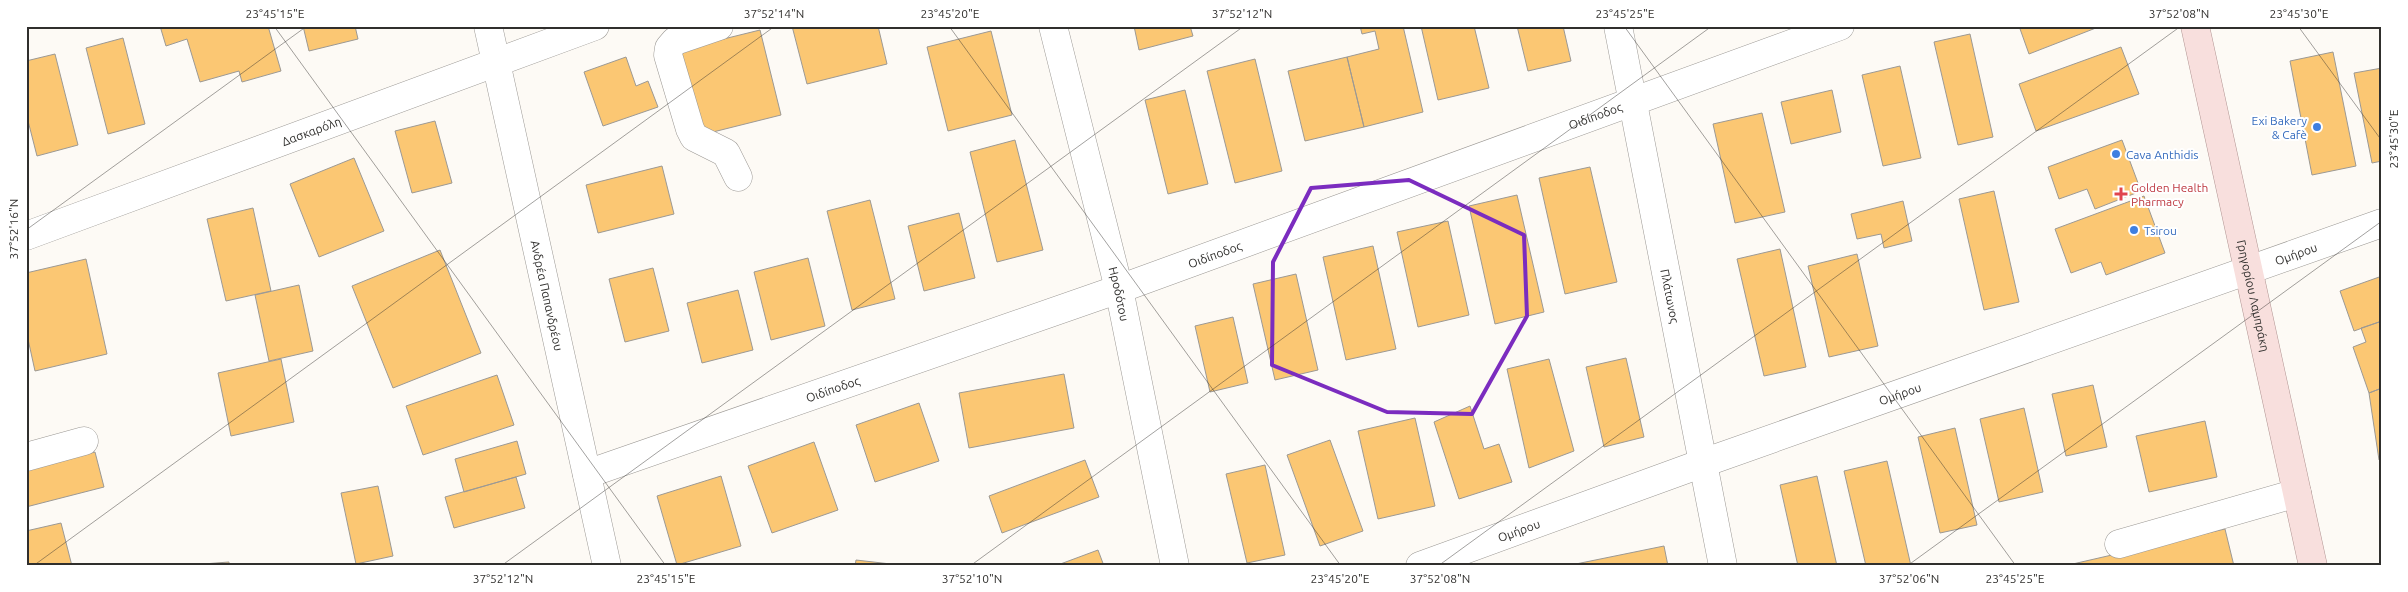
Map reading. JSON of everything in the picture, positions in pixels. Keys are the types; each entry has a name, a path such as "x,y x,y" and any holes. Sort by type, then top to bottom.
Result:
{"main road":[{"name":"Γρηγορίου Λαμπράκη","path":"2195,26 2313,566"}],"street":[{"name":"Ανδρέα Παπανδρέου","path":"488,26 607,566"},
{"name":"Δασκαρόλη","path":"26,236 595,26"},
{"path":"719,26 675,41 669,48 668,55 694,137 726,153 738,177"},
{"name":"Ηροδότου","path":"1053,26 1119,289 1175,566"},
{"name":"Πλάτωνος","path":"1618,26 1723,566"},
{"name":"Οιδίποδος","path":"587,474 1119,289 1840,26"},
{"name":"Ομήρου","path":"1420,566 1703,463 2382,223"},
{"path":"26,457 84,441"},
{"path":"2119,544 2297,493"}],"highlighted area":[{"path":"1409,180 1524,235 1527,316 1472,414 1387,412 1272,365 1273,262 1311,188"}],"building":[{"path":"160,26 268,26 281,71 242,82 239,71 200,82 187,39 166,46"},
{"path":"303,26 355,26 358,39 309,51"},
{"path":"792,26 878,26 887,64 807,84"},
{"path":"1134,26 1190,26 1193,36 1139,50"},
{"path":"1360,26 1403,26 1423,112 1364,127 1347,57 1379,49 1375,31 1362,34"},
{"path":"1421,26 1474,26 1489,88 1438,100"},
{"path":"1517,26 1563,26 1571,61 1528,71"},
{"path":"2019,26 2101,26 2029,54"},
{"path":"760,30 781,115 701,135 679,50"},
{"path":"991,31 1012,115 948,131 927,47"},
{"path":"1970,34 1993,137 1958,145 1934,42"},
{"path":"123,38 145,124 108,134 86,48"},
{"path":"2121,47 2139,94 2036,131 2019,84"},
{"path":"2333,52 2356,166 2312,175 2290,61"},
{"path":"55,54 78,145 37,156 26,113 26,61"},
{"path":"626,57 636,86 648,81 658,107 603,126 584,72"},
{"path":"1347,57 1364,127 1305,141 1288,71"},
{"path":"1255,59 1282,171 1235,183 1207,71"},
{"path":"1900,66 1921,158 1883,166 1862,75"},
{"path":"2382,68 2382,161 2372,163 2354,73"},
{"path":"1185,90 1208,184 1168,194 1145,100"},
{"path":"1832,90 1841,132 1791,144 1781,102"},
{"path":"1762,113 1785,212 1735,223 1713,124"},
{"path":"435,121 452,183 412,193 395,131"},
{"path":"1015,140 1043,250 997,262 970,152"},
{"path":"2122,140 2141,191 2095,209 2087,189 2059,199 2048,167"},
{"path":"354,158 384,231 319,257 290,184"},
{"path":"662,166 674,214 598,233 586,185"},
{"path":"1590,167 1617,282 1565,294 1539,178"},
{"path":"1994,191 2019,302 1984,310 1959,199"},
{"path":"1517,195 1544,312 1495,324 1469,206"},
{"path":"2144,196 2165,253 2106,275 2101,262 2071,273 2055,229"},
{"path":"870,200 895,299 852,310 827,211"},
{"path":"1903,201 1912,241 1884,248 1881,234 1857,239 1851,214"},
{"path":"253,208 271,291 226,301 207,219"},
{"path":"959,213 975,278 924,291 908,226"},
{"path":"1448,221 1469,315 1418,327 1397,232"},
{"path":"1373,246 1396,349 1346,360 1323,257"},
{"path":"1780,249 1806,367 1764,376 1737,259"},
{"path":"440,250 481,353 393,388 352,286"},
{"path":"1857,254 1878,346 1829,357 1808,266"},
{"path":"808,258 825,326 771,340 754,272"},
{"path":"86,259 107,354 35,371 26,330 26,273"},
{"path":"653,268 669,331 625,342 609,279"},
{"path":"1296,274 1318,370 1275,380 1253,284"},
{"path":"2382,276 2382,321 2354,331 2340,291"},
{"path":"299,285 313,351 269,361 255,295"},
{"path":"738,290 753,350 702,363 687,303"},
{"path":"1233,317 1248,383 1210,392 1195,326"},
{"path":"2382,321 2382,388 2369,393 2353,347 2366,342 2361,328"},
{"path":"1626,358 1644,437 1604,447 1586,367"},
{"path":"281,359 294,422 231,436 218,373"},
{"path":"1549,359 1574,451 1529,468 1507,369"},
{"path":"1064,374 1074,428 969,448 959,393"},
{"path":"497,375 514,425 423,455 406,406"},
{"path":"2093,385 2107,447 2066,456 2052,394"},
{"path":"2382,388 2382,459 2379,460 2369,393"},
{"path":"919,403 939,461 875,482 856,425"},
{"path":"1470,406 1484,449 1499,444 1512,482 1459,499 1434,422"},
{"path":"2024,408 2043,492 1999,502 1980,419"},
{"path":"1415,418 1435,506 1378,519 1358,431"},
{"path":"2205,421 2217,477 2149,492 2136,436"},
{"path":"1955,428 1977,525 1940,533 1918,437"},
{"path":"1330,440 1363,531 1320,546 1287,455"},
{"path":"517,441 526,474 464,492 455,459"},
{"path":"814,442 838,510 772,533 748,466"},
{"path":"95,452 104,487 26,507 26,470"},
{"path":"1085,460 1099,497 1002,533 989,496"},
{"path":"1887,461 1911,566 1866,566 1844,471"},
{"path":"1265,465 1285,555 1247,563 1226,474"},
{"path":"721,476 741,546 677,565 657,496"},
{"path":"1817,476 1837,566 1798,566 1780,485"},
{"path":"516,477 525,508 454,528 445,497"},
{"path":"378,486 393,556 356,564 341,493"},
{"path":"61,523 72,566 26,566 26,531"},
{"path":"2225,529 2234,566 2064,566"},
{"path":"1664,546 1668,566 1566,566"},
{"path":"1098,550 1104,566 1055,566"},
{"path":"856,560 908,566 855,566"},
{"path":"229,562 229,566 190,566 190,565"}],"place":[{"name":"Exi Bakery & Cafè","path":"2317,127"},
{"name":"Cava Anthidis","path":"2116,154"},
{"name":"Golden Health Pharmacy","path":"2121,194"},
{"name":"Tsirou","path":"2134,230"}]}
